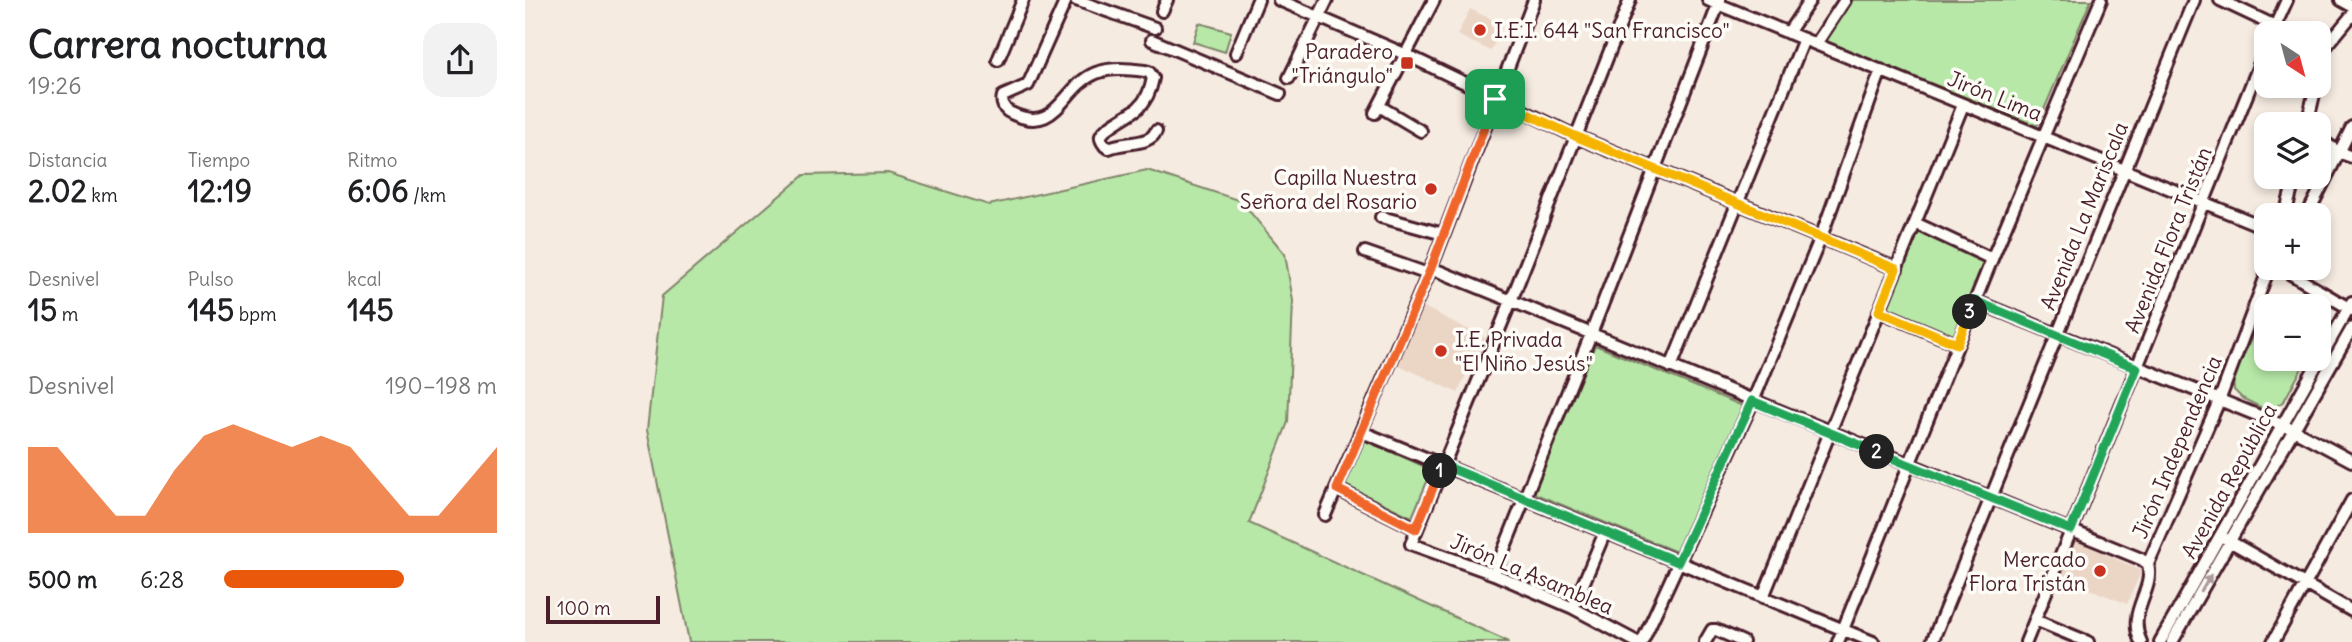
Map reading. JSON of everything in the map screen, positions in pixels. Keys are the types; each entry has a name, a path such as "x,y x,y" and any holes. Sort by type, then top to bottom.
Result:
{"street":[{"path":"998,61 1023,0"},
{"path":"1066,0 1028,85 1003,96 1003,104 1007,110 1040,120 1049,116 1069,93 1094,74 1111,69 1149,72 1153,78 1139,107 1101,135 1101,139 1105,146 1110,147 1130,141 1145,142 1153,137 1156,131"},
{"path":"1076,0 1155,28"},
{"path":"1162,12 1167,0"},
{"path":"1236,53 1258,0"},
{"path":"1279,0 1407,55 1575,136 1896,269"},
{"path":"1289,78 1327,0"},
{"path":"1421,131 1377,109 1434,0"},
{"path":"1325,514 1429,271 1534,0"},
{"path":"1337,489 1416,529 1511,301 1630,0"},
{"path":"1789,33 1809,0"},
{"path":"1817,44 1845,0"},
{"path":"1838,642 1957,344 2101,0"},
{"name":"Avenida La Mariscala","path":"1932,642 2194,0"},
{"path":"2220,0 2258,21"},
{"path":"2341,0 2352,6"},
{"path":"1494,574 1655,170 1716,1"},
{"name":"Jirón Lima","path":"1716,1 2254,223"},
{"path":"2278,21 2288,1"},
{"path":"2331,37 2352,15"},
{"path":"1671,367 1804,39"},
{"path":"1152,40 1280,94"},
{"path":"1640,642 1752,401 1821,237 1881,70"},
{"name":"Avenida Flora Tristán","path":"2026,642 2254,78"},
{"path":"1763,597 1963,105"},
{"path":"2313,203 2352,127"},
{"path":"2331,147 2352,157"},
{"path":"2331,156 2338,152"},
{"path":"2289,203 2293,189"},
{"path":"1381,217 1443,234"},
{"path":"1915,223 1992,259"},
{"path":"1365,252 1429,271 1511,301 2148,564"},
{"name":"Jirón Independencia","path":"2141,642 2136,625 2138,609 2150,579 2148,564 2220,401 2265,280"},
{"path":"2302,280 2351,306"},
{"path":"1975,301 2294,430 2352,461"},
{"name":"Avenida República","path":"2172,642 2282,425 2351,306"},
{"path":"1879,311 1957,344"},
{"name":"Avenida República","path":"2161,642 2294,430 2352,328"},
{"path":"1362,432 1873,642"},
{"path":"2273,642 2352,500"},
{"name":"Jirón La Asamblea","path":"1416,529 1411,544 1494,574 1573,608 1640,642"},
{"path":"1573,608 1605,532"},
{"path":"2225,538 2352,611"},
{"path":"2035,620 2088,642"},
{"path":"1705,642 1711,630 1716,630 1743,642"}],"shaded area":[{"name":"I.E.I. 644 \"San Francisco\"","path":"1470,9 1503,25 1491,51 1457,35"},
{"name":"I.E. Privada \"El Niño Jesús\"","path":"1424,307 1485,338 1458,393 1397,364"},
{"name":"Mercado Flora Tristán","path":"2073,539 2140,570 2127,604 2058,576"}],"green space":[{"path":"1852,0 2091,0 2037,126 1825,41"},
{"path":"1199,23 1231,32 1225,52 1193,42"},
{"path":"1147,170 1241,201 1285,254 1293,301 1288,422 1249,523 1509,642 689,642 647,430 662,296 804,175 888,173 989,205"},
{"path":"1919,231 1984,261 1954,339 1887,309"},
{"path":"2253,335 2254,371 2301,371 2284,401 2275,407 2264,409 2242,398 2234,390 2233,378"},
{"path":"1595,345 1743,406 1679,553 1533,493"},
{"path":"1363,439 1432,470 1412,517 1344,485"}],"place":[{"name":"I.E.I. 644 \"San Francisco\"","path":"1480,30"},
{"name":"Paradero \"Triángulo\"","path":"1407,63"},
{"name":"Capilla Nuestra Señora del Rosario","path":"1431,189"},
{"name":"I.E. Privada \"El Niño Jesús\"","path":"1441,351"},
{"name":"Mercado Flora Tristán","path":"2100,571"}],"route":[{"path":"1495,99 1575,136 1896,269 1879,311 1957,344 1975,301 2137,368 2071,530 1752,401 1678,562 1443,465 1416,529 1337,489 1431,268 1495,99"}]}
